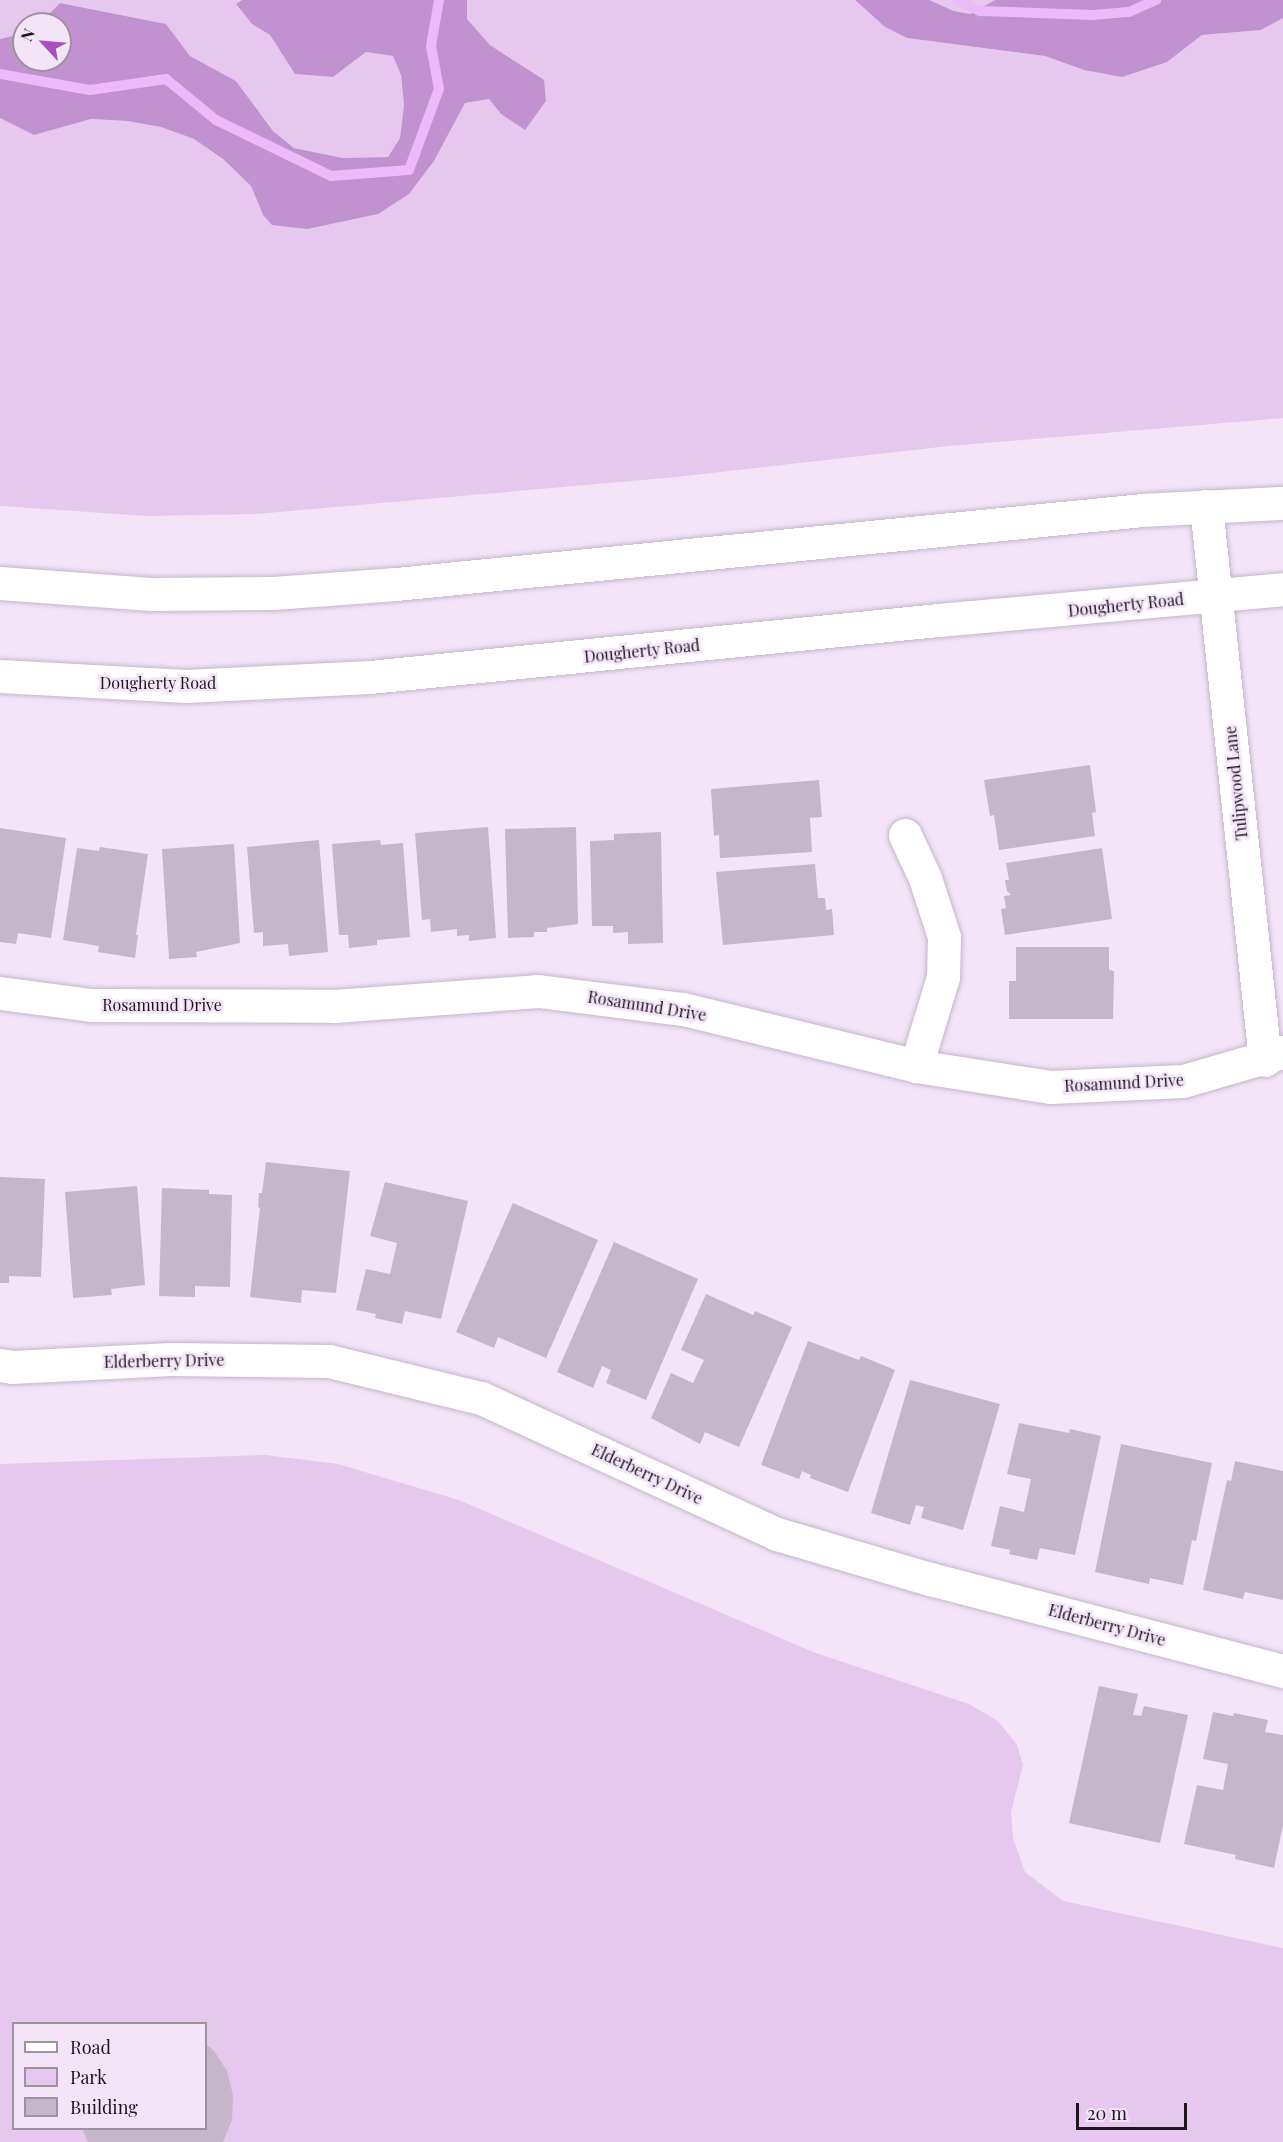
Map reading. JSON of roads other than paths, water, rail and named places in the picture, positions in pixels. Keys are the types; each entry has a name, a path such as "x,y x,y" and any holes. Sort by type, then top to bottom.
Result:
{"street":[{"path":"0,583 151,594 273,593 431,580 1143,510 1283,503"},
{"name":"Tulipwood Lane","path":"1206,507 1274,1056"},
{"name":"Dougherty Road","path":"0,676 186,686 370,677 938,620 1283,590"},
{"path":"905,835 926,878 944,937 943,977 916,1066"},
{"name":"Rosamund Drive","path":"0,993 91,1005 334,1006 538,991 683,1009 916,1066 1050,1087 1183,1081 1274,1056"},
{"name":"Elderberry Drive","path":"0,1365 12,1367 171,1359 329,1361 351,1366 481,1398 777,1534 930,1579 1283,1671"}],"waterway":[{"path":"0,74 90,90 166,79 216,120 331,176 409,170 439,89 431,46 439,0"},
{"path":"959,0 980,11 1093,15 1129,12 1156,0"}]}
